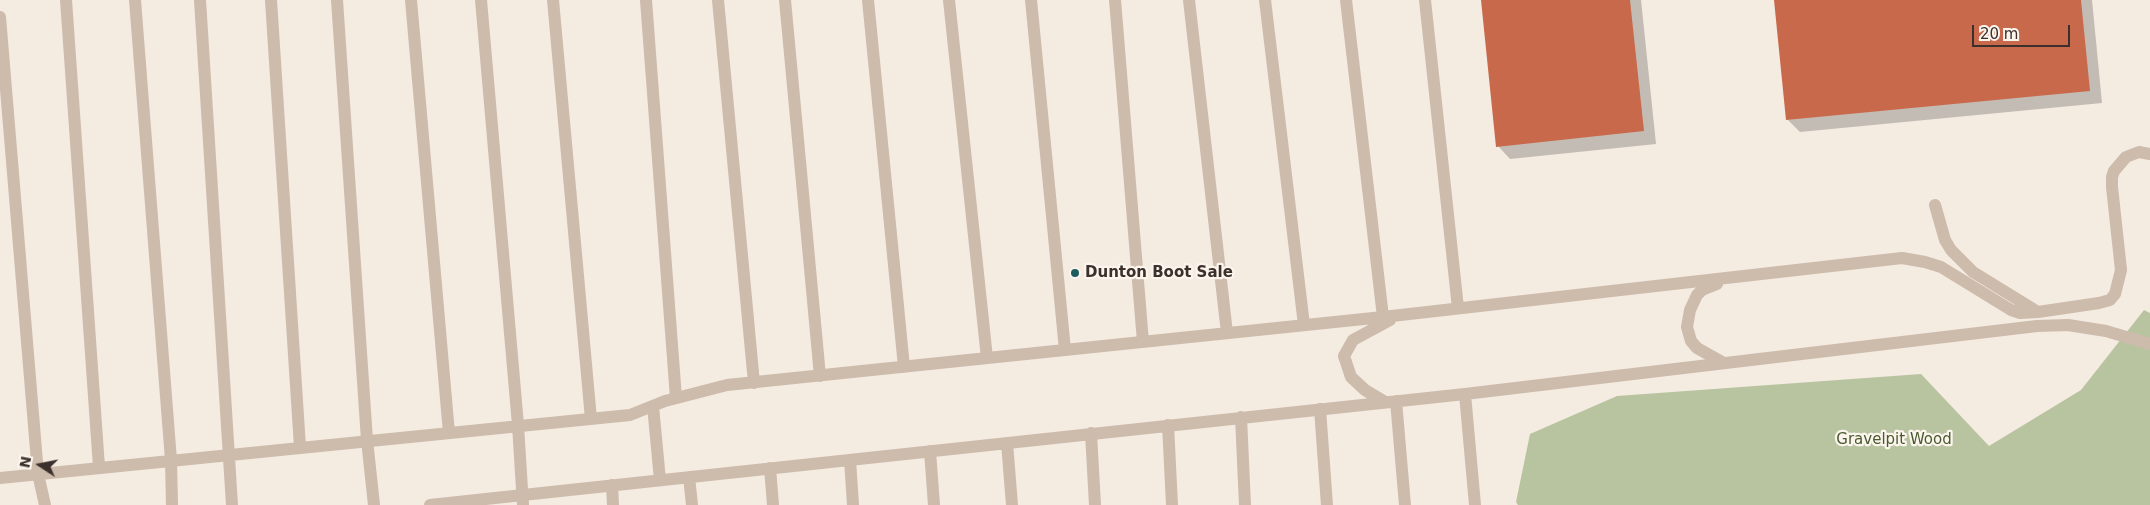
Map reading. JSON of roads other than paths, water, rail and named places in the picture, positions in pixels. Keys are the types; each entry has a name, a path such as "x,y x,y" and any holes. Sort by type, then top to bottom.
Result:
{"lane":[{"path":"66,0 99,467"},
{"path":"135,0 172,505"},
{"path":"200,0 232,505"},
{"path":"271,0 300,447"},
{"path":"336,0 367,440 374,505"},
{"path":"411,0 449,432"},
{"path":"480,0 518,426 522,500"},
{"path":"553,0 591,419"},
{"path":"646,0 676,398"},
{"path":"718,0 754,383"},
{"path":"785,0 820,376"},
{"path":"868,0 904,367"},
{"path":"949,0 987,358"},
{"path":"1031,0 1065,350"},
{"path":"1115,0 1143,342"},
{"path":"1189,0 1228,333"},
{"path":"1265,0 1304,325"},
{"path":"1346,0 1383,317"},
{"path":"1424,0 1458,308"},
{"path":"0,17 38,474 45,505"},
{"path":"0,478 630,415 676,398 727,385 1383,317 1902,258 1925,262 1942,268 2011,310 2020,313 2099,303 2110,300 2115,294 2121,270 2112,187 2114,171 2126,158 2139,152 2150,154"},
{"path":"1935,205 1945,240 1956,255 1973,272 2038,312"},
{"path":"1722,362 1697,348 1691,341 1687,327 1690,310 1697,295 1702,290 1729,278"},
{"path":"1391,401 1365,390 1351,377 1344,356 1353,340 1368,330 1401,315"},
{"path":"430,505 522,500 612,485 1465,394 1722,362 2054,325 2106,331 2150,344"},
{"path":"1465,394 1474,505"},
{"path":"1391,401 1405,505"},
{"path":"653,406 660,480"},
{"path":"1320,409 1327,505"},
{"path":"1240,417 1245,505"},
{"path":"1168,425 1172,505"},
{"path":"1091,433 1095,505"},
{"path":"1007,443 1012,505"},
{"path":"930,451 934,505"},
{"path":"850,460 853,505"},
{"path":"770,468 773,505"},
{"path":"689,477 692,505"},
{"path":"612,485 613,505"}],"place":[{"name":"Dunton Boot Sale","path":"1075,273"}],"park label":[{"name":"Gravelpit Wood","path":"1894,440"}]}
